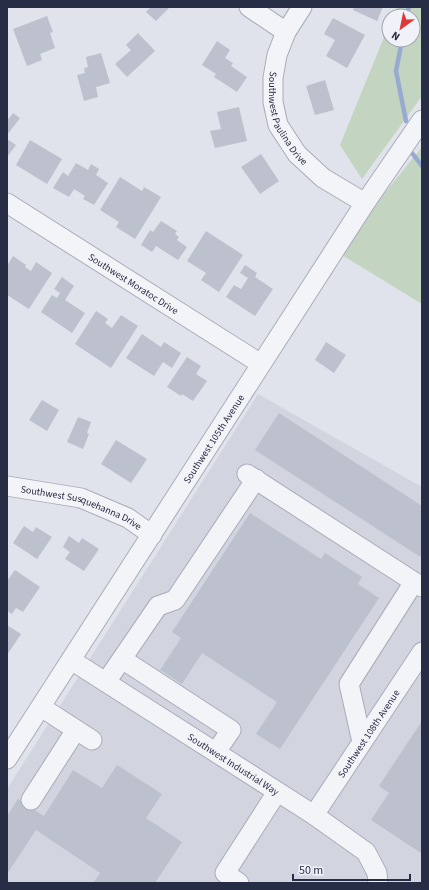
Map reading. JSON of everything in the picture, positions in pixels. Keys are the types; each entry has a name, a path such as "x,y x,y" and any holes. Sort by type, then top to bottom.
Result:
{"street":[{"path":"249,7 286,32"},
{"name":"Southwest Paulina Drive","path":"302,7 286,32 277,55 273,78 274,102 278,125 296,154 323,178 365,203"},
{"name":"Southwest 105th Avenue","path":"7,759 365,203 422,120"},
{"name":"Southwest Moratoc Drive","path":"7,203 262,364"},
{"path":"106,682 158,606 175,600 251,476 418,584 349,684 362,742"},
{"name":"Southwest Susquehanna Drive","path":"7,486 81,498 128,518 152,535"},
{"name":"Southwest 108th Avenue","path":"314,815 422,652"},
{"path":"122,659 231,730 216,752"},
{"name":"Southwest Industrial Way","path":"71,660 314,815 366,852 377,873 378,883"},
{"path":"41,707 92,740"},
{"path":"31,800 76,730"},
{"path":"239,883 225,873 278,792"}],"shaded area":[{"path":"258,394 422,487 422,883 7,883 7,789"}],"green space":[{"path":"422,7 422,96 362,179 340,145 381,45 381,48 421,48 421,8 397,8"},
{"path":"422,147 422,304 337,252"}],"building":[{"path":"151,7 170,7 156,21 146,12"},
{"path":"354,7 383,7 381,8 377,21 353,10"},
{"path":"47,16 53,32 50,33 55,48 40,54 42,60 27,66 13,29"},
{"path":"333,18 365,35 347,68 326,56 335,40 324,34"},
{"path":"138,33 155,51 127,77 115,64 131,50 126,45"},
{"path":"217,41 230,50 225,58 233,63 231,66 247,77 237,92 214,77 216,74 202,65"},
{"path":"101,53 110,83 96,87 98,97 84,101 77,75 85,73 84,68 88,67 86,57"},
{"path":"325,80 334,110 315,115 306,86"},
{"path":"239,107 247,141 215,148 210,131 221,129 217,112"},
{"path":"13,113 20,118 7,135 7,121"},
{"path":"7,139 16,145 7,157"},
{"path":"30,140 62,159 47,184 16,165"},
{"path":"261,154 279,181 260,194 241,167"},
{"path":"76,163 88,170 91,164 99,169 96,175 108,183 94,205 83,199 85,196 74,189 69,197 53,188 63,172 68,176"},
{"path":"120,177 142,191 144,187 161,197 135,239 116,227 119,222 100,210"},
{"path":"161,221 177,231 175,234 179,237 177,240 187,247 178,260 156,246 152,252 141,245 150,230 153,232"},
{"path":"206,231 243,255 219,292 201,280 206,273 187,261"},
{"path":"13,256 26,265 25,267 31,271 36,262 52,273 29,309 7,295 7,266"},
{"path":"245,265 257,273 255,277 273,289 255,316 226,297 234,285 241,289 248,278 240,273"},
{"path":"62,277 74,286 65,300 85,313 72,333 41,312 52,295 57,298 60,293 54,289"},
{"path":"96,311 108,319 105,323 112,328 121,315 138,326 111,368 75,344"},
{"path":"142,334 161,347 164,342 181,353 172,368 163,362 154,376 126,358"},
{"path":"326,342 346,355 334,373 315,360"},
{"path":"187,357 201,366 196,374 207,381 193,401 182,394 181,396 167,387"},
{"path":"42,400 59,410 47,431 29,420"},
{"path":"279,413 422,506 422,558 255,450"},
{"path":"78,417 91,422 87,433 89,434 83,449 67,442"},
{"path":"116,440 147,459 131,483 101,464"},
{"path":"250,513 321,559 325,553 362,577 358,584 379,598 280,749 256,734 277,702 202,653 182,684 160,670 181,638 172,632"},
{"path":"24,526 33,532 36,527 52,537 37,559 13,543"},
{"path":"69,536 79,543 82,538 99,549 84,571 65,559 70,552 63,547"},
{"path":"15,570 40,587 23,612 16,608 12,614 7,611 7,581"},
{"path":"7,625 21,634 7,655"},
{"path":"422,721 421,853 371,820 389,793 379,786"},
{"path":"117,765 162,794 146,818 182,842 155,883 93,883 100,873 36,830 7,874 7,816 18,799 44,816 73,770 102,788"}],"waterway":[{"path":"400,48 396,71 406,121"},
{"path":"412,153 422,166"}]}
